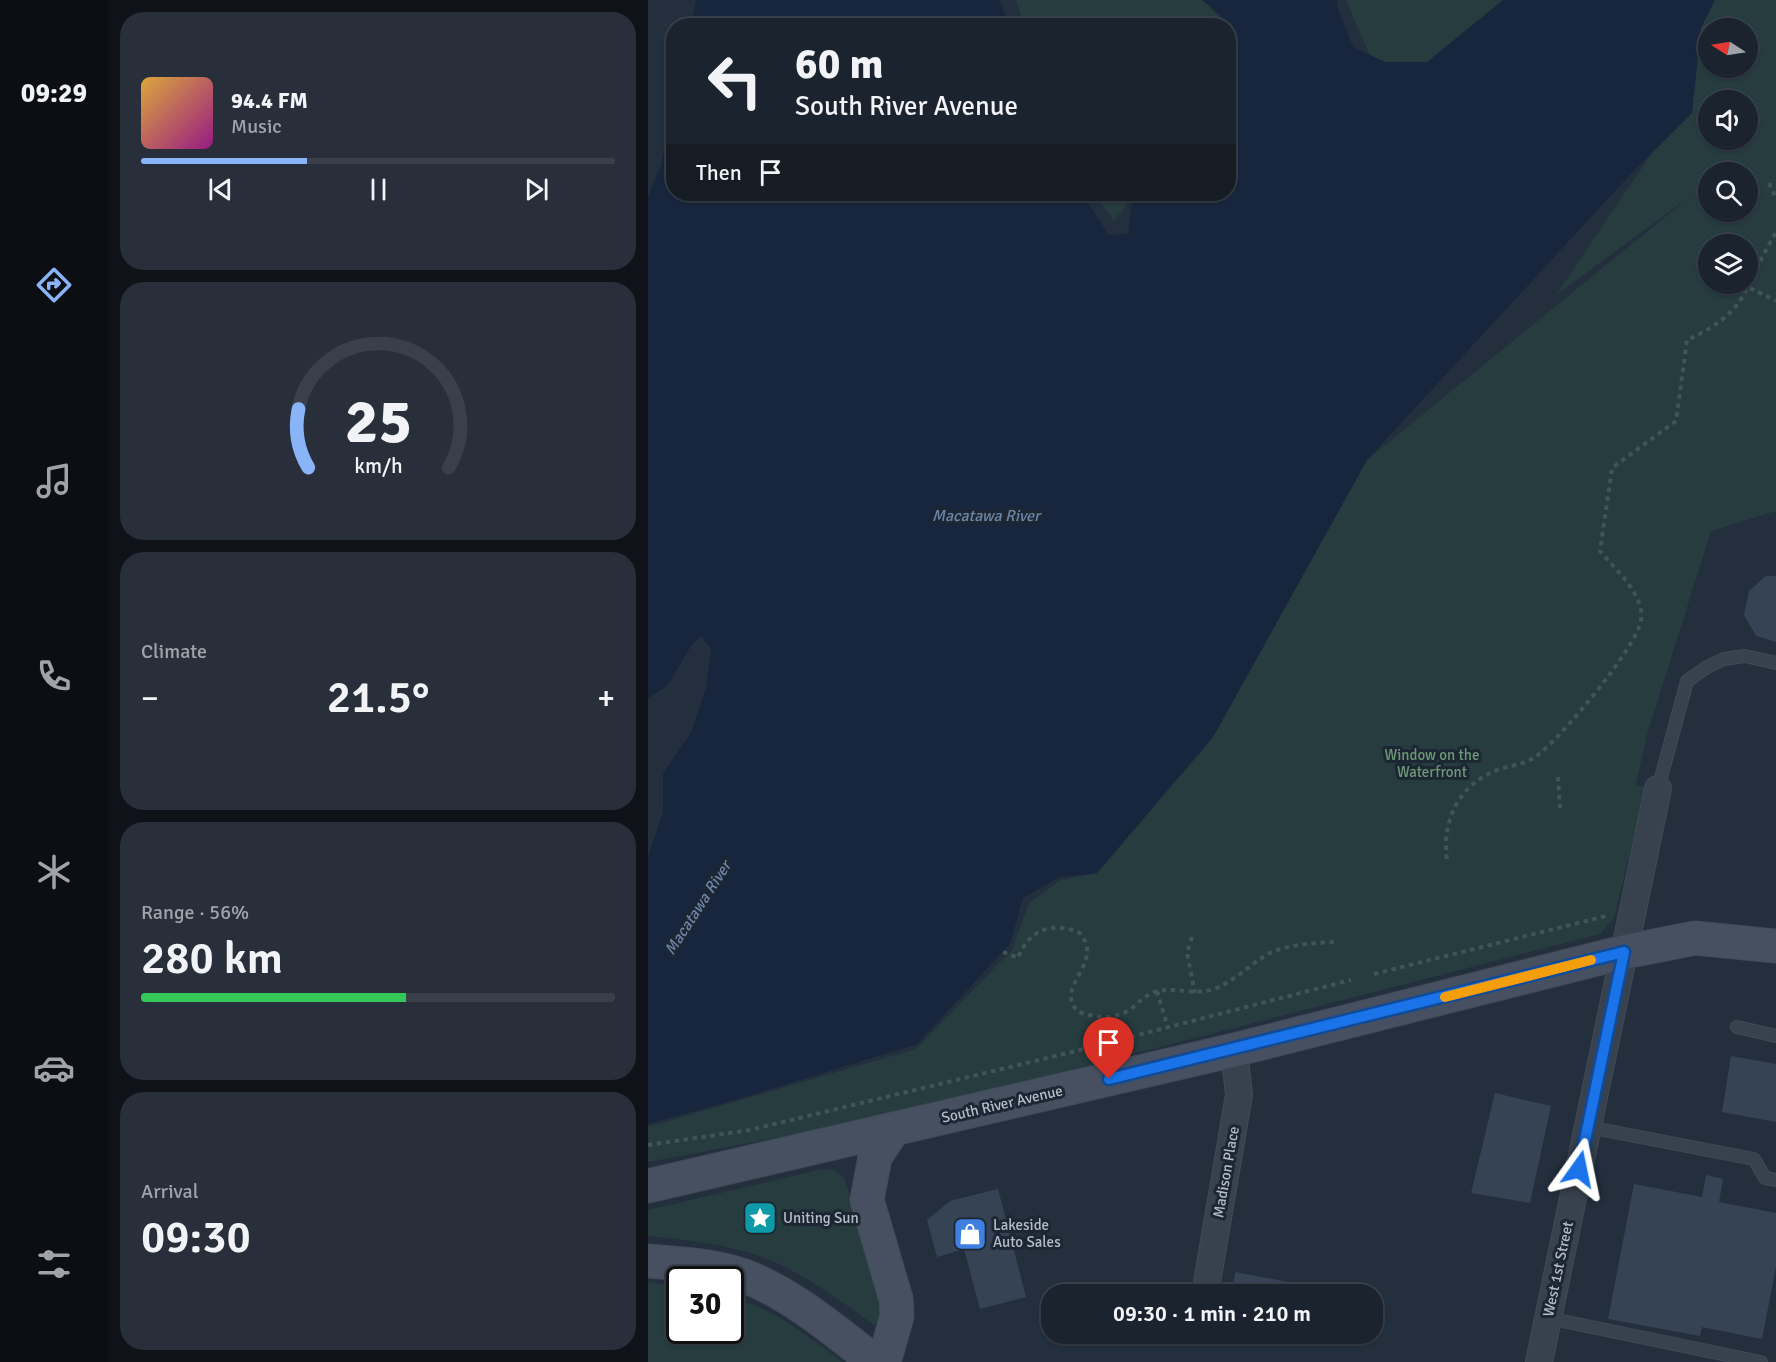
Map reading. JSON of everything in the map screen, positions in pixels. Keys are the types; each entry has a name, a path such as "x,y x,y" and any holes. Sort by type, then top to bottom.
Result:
{"main road":[{"name":"South River Avenue","path":"648,1186 1234,1050 1624,952 1695,938 1776,946"},
{"path":"884,1362 897,1316 896,1299 867,1200 875,1157 893,1130"},
{"path":"648,1261 696,1264 752,1279 806,1308 875,1362"}],"street":[{"name":"West 1st Street","path":"1539,1362 1658,789"},
{"name":"Madison Place","path":"1207,1284 1239,1095 1234,1050"}],"lane":[{"path":"1658,789 1687,681 1707,667 1725,659 1745,656 1776,663"},
{"path":"1737,1027 1776,1036"},
{"path":"1588,1127 1754,1159 1765,1178 1776,1180"},
{"path":"1548,1318 1761,1362"}],"path":[{"path":"1769,183 1776,198"},
{"path":"1758,269 1776,233"},
{"path":"1758,292 1776,301"},
{"path":"1447,859 1445,832 1456,802 1487,774 1534,758 1559,737 1634,641 1642,619 1638,598 1600,551 1612,468 1676,422 1688,340 1728,317 1745,294"},
{"path":"1558,777 1560,810"},
{"path":"1374,974 1612,914"},
{"path":"1003,952 1018,958 1030,937 1052,927 1080,933 1089,949 1088,959 1071,991 1073,1007 1086,1015 1116,1016 1129,1011 1143,998 1157,991 1195,993 1213,989 1242,974 1269,954 1290,947 1337,942"},
{"path":"1192,937 1187,959 1195,993"},
{"path":"648,1145 750,1130 1168,1028 1351,980"},
{"path":"1157,991 1168,1028"}],"green space":[{"path":"1016,0 1204,0 1220,18 1022,18"},
{"path":"1346,0 1518,0 1440,65 1373,63"},
{"name":"Window on the Waterfront","path":"1702,0 1776,0 1776,511 1711,531 1647,735 1636,785 1646,787 1614,918 1600,934 888,1117 648,1162 648,1127 916,1049 1012,950 1029,903 1061,880 1097,873 1213,737 1367,460 1692,195 1556,295 1681,110 1698,21 1698,78 1758,78 1758,18 1699,18"},
{"path":"1099,201 1130,201 1114,221"},
{"path":"822,1169 835,1170 844,1178 884,1297 881,1319 874,1325 808,1280 765,1258 722,1246 648,1236 648,1210"},
{"path":"648,1282 666,1285 666,1344 744,1344 744,1301 776,1315 843,1362 648,1362"}],"water":[{"path":"696,0 1000,0 1006,18 692,18"},
{"name":"Macatawa River","path":"1202,0 1337,0 1338,9 1353,47 1385,62 1427,62 1503,0 1715,0 1706,18 1698,18 1698,56 1692,113 1627,178 1367,460 1213,737 1097,873 1060,877 1023,898 1010,944 917,1044 648,1124 648,857 663,812 663,773 691,733 706,688 711,649 701,636 691,646 667,686 648,698 648,197 661,165 666,140 666,201 1087,201 1109,235 1128,234 1132,201 1236,201 1236,18 1224,18"}],"building":[{"path":"1766,576 1776,576 1776,642 1756,636 1744,615 1749,591"},
{"path":"1731,1056 1776,1064 1776,1122 1722,1112"},
{"path":"1495,1093 1551,1106 1530,1203 1471,1193"},
{"path":"1706,1175 1723,1179 1719,1202 1776,1213 1776,1267 1762,1339 1702,1327 1700,1336 1608,1319 1634,1184 1702,1197"},
{"name":"Lakeside Auto Sales","path":"998,1189 1026,1297 980,1309 964,1249 937,1257 927,1220 950,1201"},
{"path":"1235,1272 1288,1282 1288,1284 1233,1284"}],"slow traffic":[{"path":"1445,997 1591,960"}],"place":[{"name":"Uniting Sun","path":"760,1218"},
{"name":"Lakeside Auto Sales","path":"970,1234"}],"route":[{"path":"1109,1079 1624,952 1579,1169"}]}
